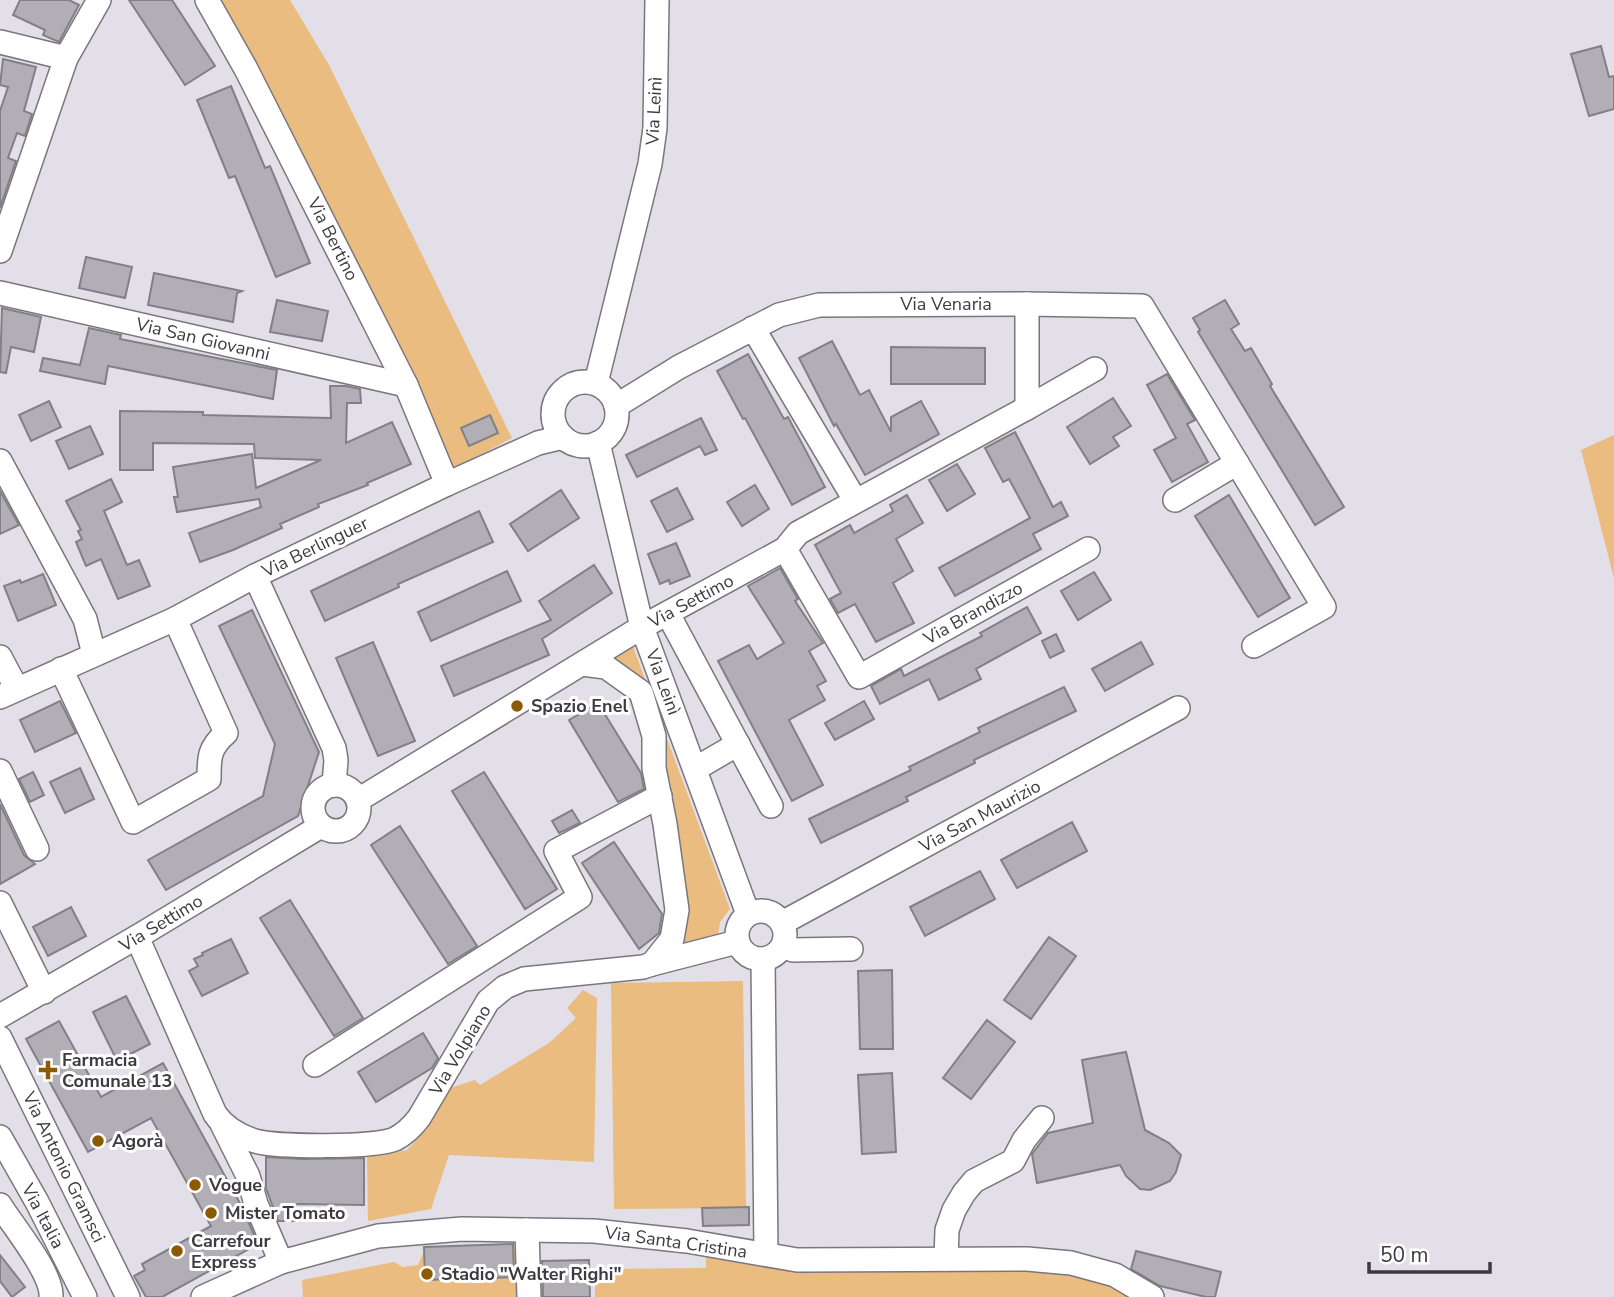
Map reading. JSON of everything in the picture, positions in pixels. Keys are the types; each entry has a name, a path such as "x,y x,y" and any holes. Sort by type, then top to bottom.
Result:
{"street":[{"path":"0,251 66,58 99,0"},
{"name":"Via Bertino","path":"207,0 246,69 407,385 447,484"},
{"name":"Via Leinì","path":"596,383 650,164 655,128 657,0"},
{"path":"0,42 66,58"},
{"name":"Via San Giovanni","path":"0,293 407,385"},
{"path":"1027,304 1027,408"},
{"name":"Via Venaria","path":"616,406 679,367 779,314 819,305 1142,306 1237,463"},
{"path":"753,328 855,500"},
{"name":"Via Settimo","path":"358,800 642,627 785,550 798,533 1095,369"},
{"path":"576,383 596,383 605,388 616,406 617,415 612,432 598,443 580,445 559,430 555,403 560,394 576,383"},
{"name":"Via Berlinguer","path":"8,693 175,619 255,576 538,443 559,430"},
{"name":"Via Leinì","path":"598,443 642,627 748,914"},
{"path":"0,461 85,619 94,654"},
{"path":"1175,500 1237,463 1324,607 1254,646"},
{"name":"Via Brandizzo","path":"785,550 859,677 1088,549"},
{"path":"255,576 334,748 334,785"},
{"path":"668,614 772,806"},
{"path":"61,669 133,822 209,779 209,756 216,742 226,733 175,619"},
{"path":"0,657 8,693"},
{"path":"582,663 606,667 641,692 654,736 654,768 677,910 672,939 652,964"},
{"name":"Via San Maurizio","path":"782,934 1178,708"},
{"path":"695,769 738,744"},
{"path":"1,777 37,849"},
{"path":"334,785 349,789 358,800 358,815 349,827 335,831 320,826 313,813 315,797 326,787 334,785"},
{"path":"315,1065 580,897 556,851 660,796"},
{"name":"Via Settimo","path":"0,1016 320,826"},
{"path":"0,903 44,992"},
{"path":"782,934 771,957 763,959 747,955 737,942 738,926 748,914 763,911 777,917 782,934 793,950 851,950"},
{"path":"137,937 215,1115 248,1176 256,1204 281,1262"},
{"name":"Via Volpiano","path":"222,1124 256,1142 358,1146 393,1140 407,1132 419,1118 488,1001 505,987 524,979 633,970 737,942"},
{"path":"763,959 766,1254"},
{"name":"Via Antonio Gramsci","path":"0,1038 128,1297"},
{"path":"946,1259 947,1230 964,1193 974,1181 1013,1161 1024,1140 1042,1118"},
{"name":"Via Italia","path":"0,1137 37,1202 85,1297"},
{"path":"0,1205 43,1271 51,1289 51,1297"},
{"name":"Via Santa Cristina","path":"203,1297 281,1262 378,1236 462,1229 594,1231 687,1241 797,1260 1027,1259 1071,1263 1115,1275 1152,1297"},
{"path":"527,1230 529,1297"}],"shaded area":[{"path":"217,0 290,0 329,65 512,438 450,471"},
{"path":"1614,435 1614,578 1581,450"},
{"path":"632,644 730,909 720,922 718,936 685,947 676,945 641,692 600,660"},
{"path":"743,981 746,1208 614,1209 611,983"},
{"path":"583,990 597,998 594,1162 449,1155 431,1209 368,1221 367,1157 407,1150 428,1128 450,1088 475,1080 480,1085 549,1043 576,1018 567,1008"},
{"name":"Stadio \"Walter Righi\"","path":"519,1249 522,1297 303,1297 302,1280 394,1262 403,1267 418,1265 423,1253"},
{"path":"706,1257 1027,1259 1071,1263 1146,1297 595,1297 595,1269 706,1268"}],"building":[{"path":"20,0 69,0 79,5 59,42 43,35 45,30 13,15"},
{"path":"129,0 172,0 215,66 185,85"},
{"path":"1601,46 1609,77 1614,76 1614,109 1589,116 1571,54"},
{"path":"3,59 36,67 24,111 32,114 25,136 17,133 8,158 16,161 0,208 0,111 8,87 0,85"},
{"path":"231,86 265,168 270,166 310,263 276,277 235,176 229,178 197,100"},
{"path":"86,257 132,267 125,298 79,288"},
{"path":"154,273 242,291 237,293 233,322 148,305"},
{"path":"277,300 328,311 322,341 270,332"},
{"path":"1225,300 1239,324 1231,329 1245,351 1251,348 1272,384 1270,386 1344,507 1315,525 1198,332 1200,330 1193,318"},
{"path":"2,308 41,317 34,352 11,347 6,373 0,372"},
{"path":"89,328 121,335 120,339 277,370 273,399 108,366 105,384 40,371 43,358 80,365"},
{"path":"832,341 860,395 869,390 891,432 891,417 921,401 939,434 865,475 836,424 834,426 799,358"},
{"path":"891,347 985,348 985,384 891,384"},
{"path":"748,354 784,419 788,417 825,487 792,505 717,371"},
{"path":"1167,374 1195,420 1187,424 1208,462 1172,482 1154,450 1176,438 1147,385"},
{"path":"330,386 360,389 361,403 347,403 346,443 392,422 411,464 367,483 368,485 318,504 319,507 280,524 282,528 233,550 200,562 189,533 261,507 259,499 177,512 174,497 178,497 173,467 252,454 256,488 321,460 255,458 254,444 153,443 153,470 120,470 120,411 331,418"},
{"path":"1113,398 1131,426 1113,437 1119,446 1090,464 1067,427"},
{"path":"49,401 61,427 31,441 19,415"},
{"path":"490,415 498,433 469,446 461,428"},
{"path":"701,418 717,450 705,455 700,446 637,477 626,455"},
{"path":"90,426 103,454 69,469 56,441"},
{"path":"1015,432 1053,507 1061,502 1068,516 1033,534 1041,549 955,596 939,568 1030,518 1009,479 1003,482 985,448"},
{"path":"957,464 975,494 947,511 929,480"},
{"path":"111,479 122,502 104,511 127,565 139,560 150,586 118,599 101,559 86,566 76,542 82,539 78,531 81,530 66,501"},
{"path":"755,485 769,509 742,526 727,502"},
{"path":"677,488 693,519 667,532 651,501"},
{"path":"561,490 579,518 528,551 510,524"},
{"path":"0,491 19,525 0,534"},
{"path":"907,495 923,523 896,539 913,571 893,583 914,623 876,642 855,604 838,613 830,599 841,593 815,545 850,525 854,533 893,511 890,505"},
{"path":"1229,495 1290,598 1258,617 1195,516"},
{"path":"479,511 493,542 398,584 399,587 325,621 311,591"},
{"path":"676,543 690,576 670,584 669,580 660,584 648,554"},
{"path":"594,565 612,593 542,639 549,655 454,696 441,666 551,620 539,601"},
{"path":"780,568 798,599 795,601 823,643 809,651 826,681 817,686 825,700 789,720 823,785 792,801 718,661 749,645 757,659 784,643 748,586"},
{"path":"507,571 521,601 431,641 418,612"},
{"path":"1094,572 1111,600 1078,620 1061,591"},
{"path":"43,574 56,605 18,621 4,586 20,580 21,583"},
{"path":"1027,607 1041,633 976,669 981,679 939,700 929,679 880,704 871,686 901,669 904,676 982,636 980,633"},
{"path":"252,610 319,752 298,816 166,890 148,860 263,796 275,744 219,626"},
{"path":"1056,634 1064,651 1050,658 1042,641"},
{"path":"373,642 415,741 378,756 336,658"},
{"path":"1141,642 1153,664 1105,691 1092,669"},
{"path":"1064,687 1076,711 974,760 975,763 906,797 908,801 821,843 809,819 911,770 909,767 980,732 978,728"},
{"path":"60,701 76,733 35,752 20,720"},
{"path":"864,701 874,719 835,740 825,723"},
{"path":"598,703 641,773 644,789 618,802 569,720"},
{"path":"80,768 94,799 65,813 50,782"},
{"path":"33,772 44,795 30,802 19,779"},
{"path":"484,772 557,889 525,909 452,791"},
{"path":"0,804 24,855 35,864 0,884"},
{"path":"572,810 580,823 559,833 552,821"},
{"path":"1072,822 1087,851 1017,888 1001,860"},
{"path":"400,826 477,946 448,964 371,845"},
{"path":"614,842 662,914 659,933 639,949 582,863"},
{"path":"980,871 995,899 925,936 910,907"},
{"path":"290,900 363,1018 334,1036 260,918"},
{"path":"71,907 86,936 48,956 33,927"},
{"path":"1049,937 1076,956 1031,1019 1004,1000"},
{"path":"231,939 248,973 202,996 189,971 198,966 194,959"},
{"path":"892,970 893,1049 860,1049 858,971"},
{"path":"126,996 150,1044 117,1061 93,1012"},
{"path":"987,1020 1015,1042 971,1099 943,1078"},
{"path":"59,1021 101,1097 163,1063 242,1207 258,1244 162,1297 146,1297 134,1276 145,1270 142,1264 211,1226 151,1118 88,1152 26,1039"},
{"path":"423,1033 438,1058 432,1068 376,1102 358,1072"},
{"path":"1126,1052 1145,1130 1169,1143 1181,1155 1170,1181 1150,1190 1140,1189 1126,1176 1120,1165 1037,1183 1032,1154 1048,1133 1093,1123 1082,1060"},
{"path":"892,1073 896,1152 862,1154 858,1075"},
{"path":"266,1157 364,1158 364,1205 296,1204 295,1221 278,1221 266,1188"},
{"path":"749,1207 749,1225 703,1226 702,1208"},
{"path":"513,1244 514,1277 425,1280 424,1247"},
{"path":"1136,1251 1221,1272 1215,1297 1160,1286 1131,1269"},
{"path":"0,1255 25,1287 12,1297 0,1281"},
{"path":"589,1260 590,1297 543,1297 542,1261"}],"place":[{"name":"Spazio Enel","path":"517,706"},
{"name":"Farmacia Comunale 13","path":"48,1070"},
{"name":"Agorà","path":"98,1141"},
{"name":"Vogue","path":"195,1185"},
{"name":"Mister Tomato","path":"211,1213"},
{"name":"Carrefour Express","path":"177,1251"},
{"name":"Stadio \"Walter Righi\"","path":"427,1274"}]}
